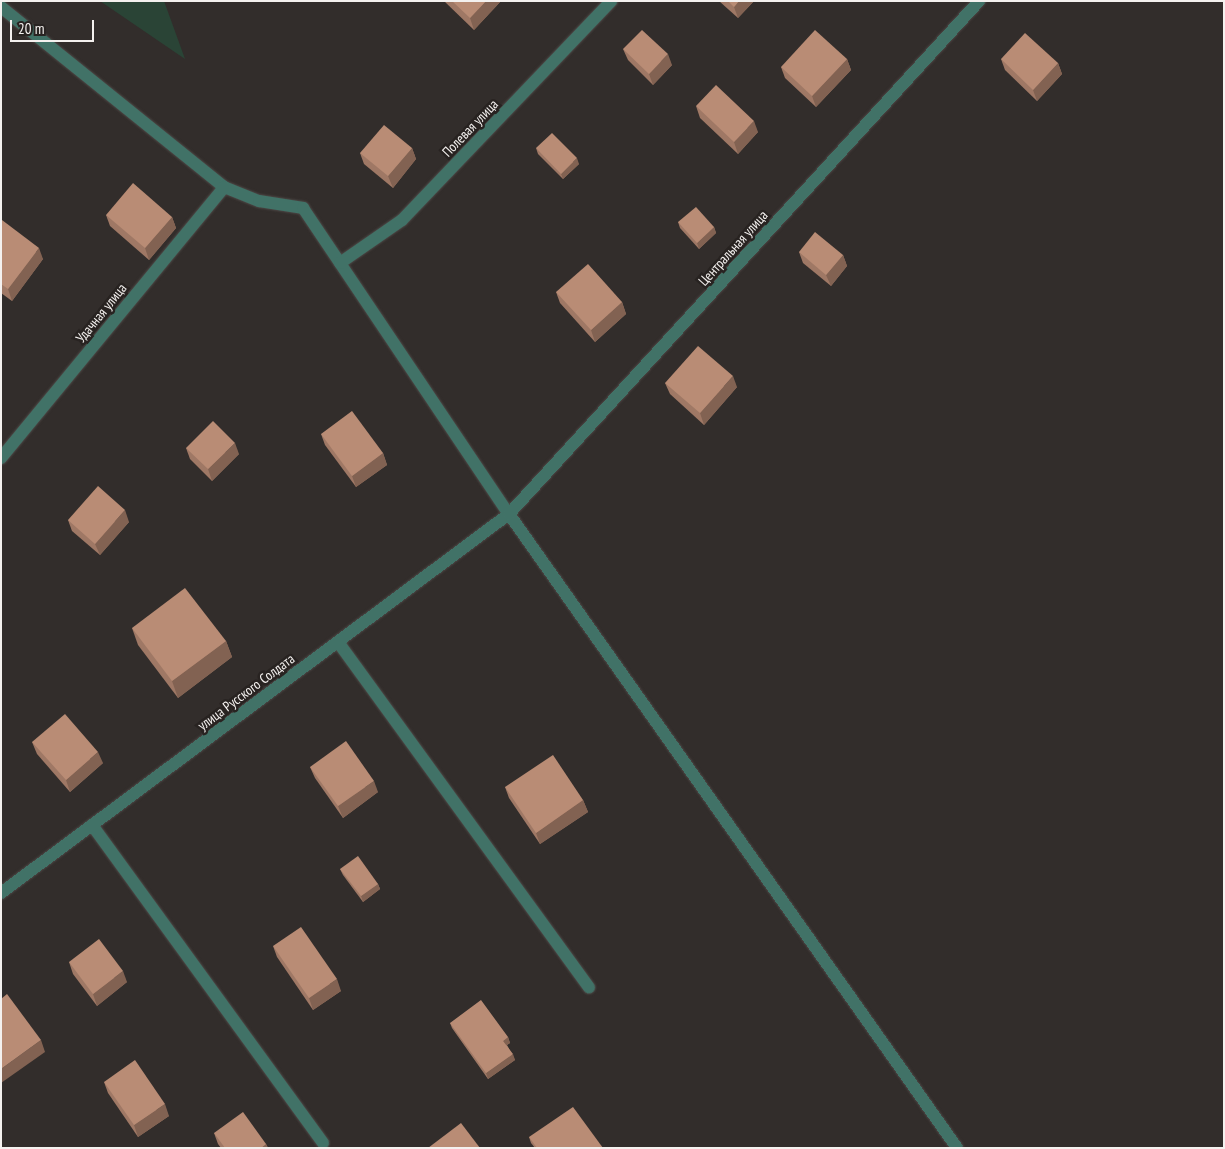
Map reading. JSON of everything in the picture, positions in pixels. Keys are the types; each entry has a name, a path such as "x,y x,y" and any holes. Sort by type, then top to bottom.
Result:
{"street":[{"name":"Полевая улица","path":"340,263 402,220 611,1"},
{"name":"Центральная улица","path":"509,514 979,1"},
{"path":"1,7 224,187 259,201 303,208 509,514 957,1148"},
{"name":"Удачная улица","path":"1,458 224,187"},
{"name":"улица Русского Солдата","path":"1,893 509,514"},
{"path":"338,642 589,988"},
{"path":"92,825 323,1143"}],"green space":[{"path":"100,1 164,1 185,59"}],"building":[{"path":"452,1 486,1 470,18"},
{"path":"728,1 739,1 734,7"},
{"path":"642,30 668,54 649,74 623,49"},
{"path":"815,30 847,59 812,96 781,67"},
{"path":"1025,33 1058,63 1033,90 1001,59"},
{"path":"716,85 754,121 734,142 696,106"},
{"path":"384,125 412,148 388,176 360,153"},
{"path":"552,133 577,158 561,174 536,148"},
{"path":"133,183 172,217 145,248 106,215"},
{"path":"696,207 714,227 697,243 678,222"},
{"path":"2,220 39,248 8,289 1,284"},
{"path":"815,232 843,255 826,275 799,252"},
{"path":"588,264 622,302 591,330 556,292"},
{"path":"698,346 733,376 700,413 665,383"},
{"path":"352,411 383,453 352,476 321,434"},
{"path":"213,421 235,443 208,469 186,448"},
{"path":"98,486 125,510 95,544 68,520"},
{"path":"185,588 226,641 172,681 132,628"},
{"path":"65,714 98,752 66,780 32,742"},
{"path":"346,741 374,781 338,806 310,767"},
{"path":"553,755 583,800 536,833 505,787"},
{"path":"358,856 378,884 361,896 340,869"},
{"path":"301,927 337,979 309,998 273,946"},
{"path":"99,939 123,971 93,994 69,962"},
{"path":"7,994 41,1040 1,1069 1,999"},
{"path":"481,1000 508,1037 503,1041 513,1054 486,1073 450,1023"},
{"path":"135,1060 165,1104 134,1125 104,1082"},
{"path":"573,1107 603,1148 537,1148 529,1137"},
{"path":"243,1112 266,1144 261,1148 225,1148 214,1133"},
{"path":"461,1123 480,1148 428,1148"}]}
